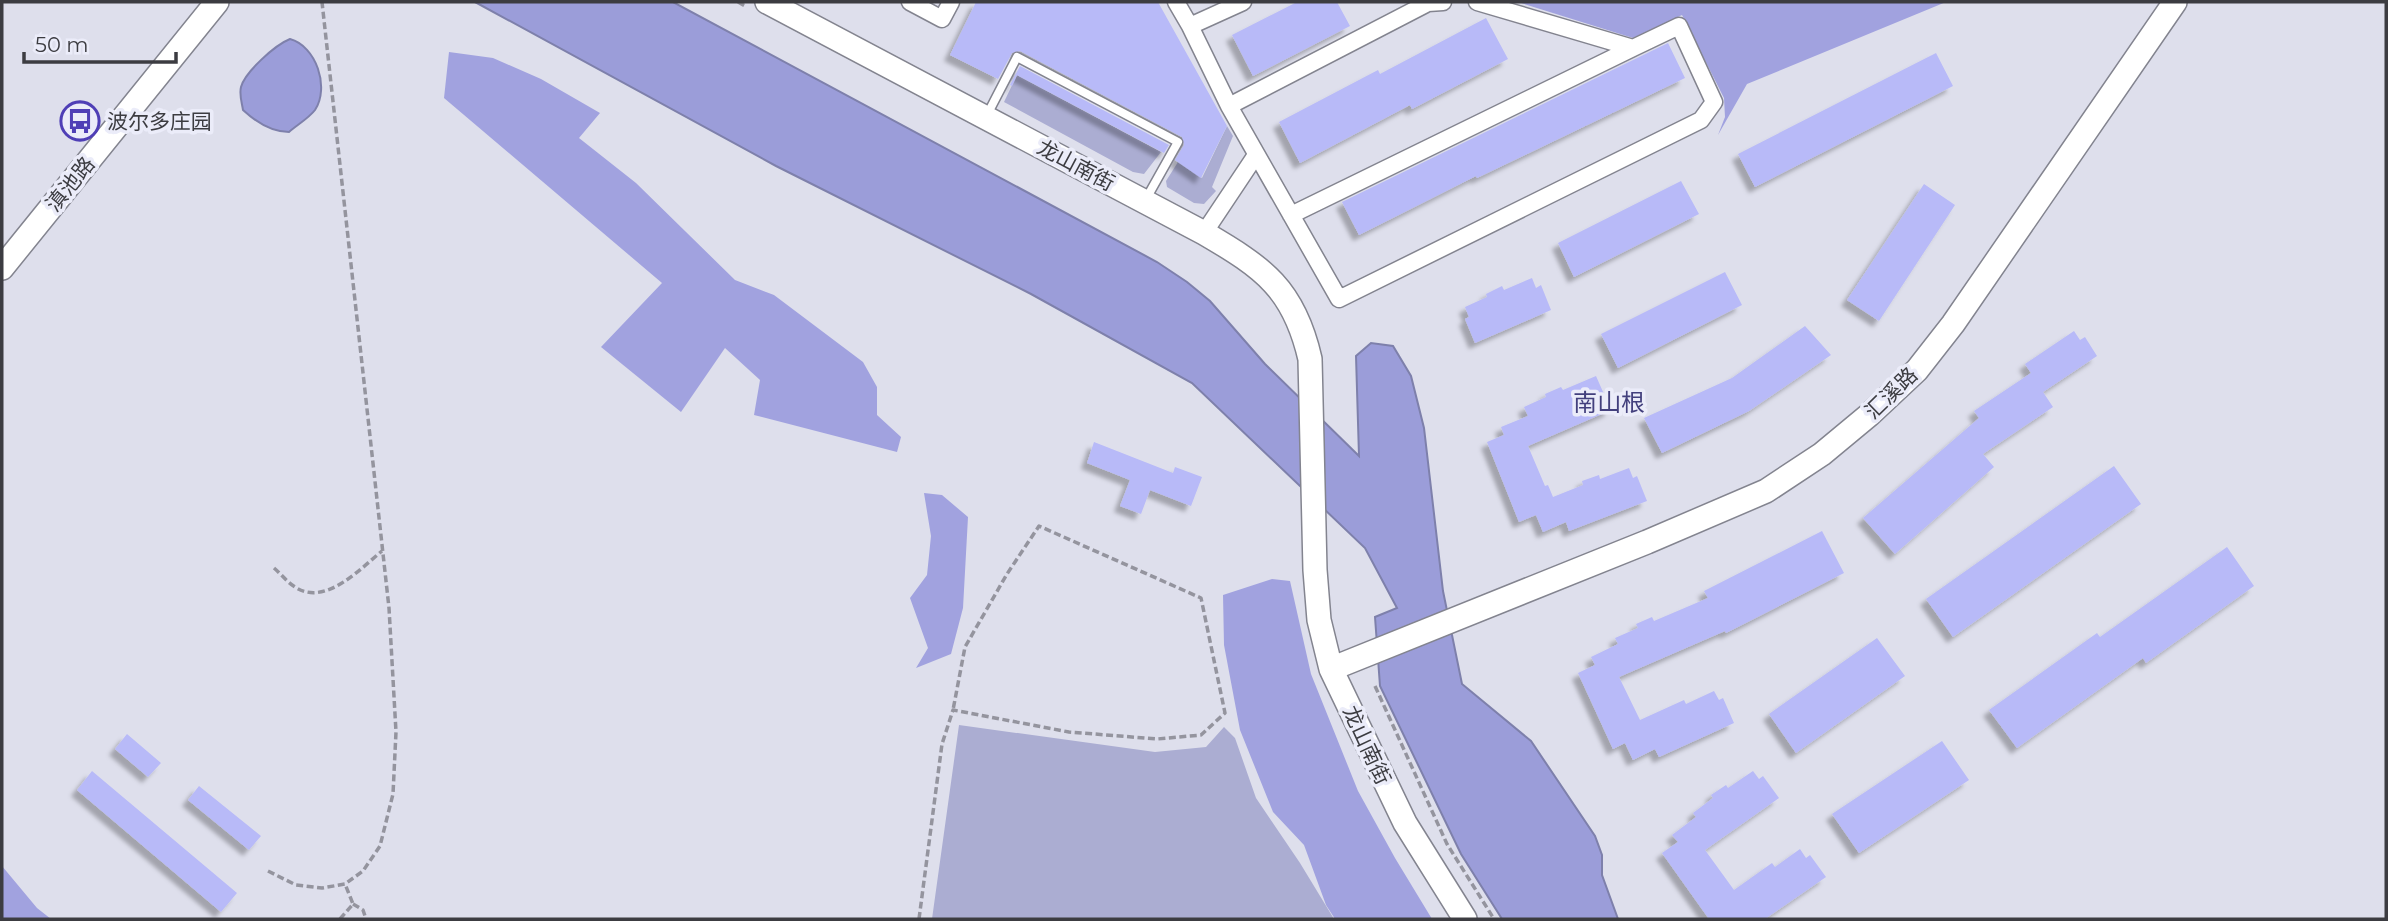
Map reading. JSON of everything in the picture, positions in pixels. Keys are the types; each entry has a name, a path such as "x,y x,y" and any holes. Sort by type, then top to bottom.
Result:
{"street":[{"name":"滇池路","path":"2,268 216,2"},
{"path":"910,2 942,19 951,2"},
{"path":"1176,2 1229,106 1256,155 1339,299 1700,120 1714,102 1679,26 1291,215"},
{"path":"1190,26 1243,2"},
{"path":"1229,106 1431,2"},
{"path":"1477,2 1633,48"},
{"name":"汇溪路","path":"1331,669 1647,542 1766,491 1822,454 1917,370 1954,324 2175,2"},
{"name":"龙山南街","path":"758,5 986,117 1204,233 1249,259 1270,278 1289,301 1303,330 1310,359 1319,620 1331,669 1405,823 1465,919"},
{"path":"1204,233 1256,155"}],"lane":[{"path":"986,117 1017,57 1166,135 1178,142 1145,201"}],"path":[{"path":"268,871 296,885 322,888 345,884 363,871 380,846 393,794 396,732 389,608 322,2"},
{"path":"738,2 758,5"},
{"path":"919,919 943,744 953,710 965,647 1007,574 1039,526 1202,598 1225,713 1202,735 1157,739 1069,732 953,710"},
{"path":"274,568 297,588 313,593 329,590 382,551"},
{"path":"1375,686 1447,844 1494,919"},
{"path":"345,884 352,904 363,910 366,919"},
{"path":"340,919 352,904"}],"shaded area":[{"path":"475,2 673,2 1157,262 1210,301 1265,364 1359,456 1356,356 1371,343 1393,346 1411,376 1424,428 1443,591 1462,684 1531,741 1595,836 1602,855 1602,875 1618,919 1502,919 1461,854 1380,686 1375,617 1397,608 1365,548 1192,383 1031,294 776,166"},
{"path":"1518,2 1946,2 1747,84 1718,135 1725,117 1724,98 1682,15 1633,38"},
{"path":"290,39 299,43 313,58 321,79 321,90 315,110 289,132 282,132 259,122 243,110 240,93 244,81 254,67"},
{"path":"449,52 493,58 541,79 600,113 579,138 636,183 735,280 774,295 863,362 877,387 877,415 901,437 897,452 754,415 760,380 725,348 681,412 601,347 662,283 444,98"},
{"path":"1017,75 1161,152 1144,174 1133,172 1004,102"},
{"path":"1227,126 1233,136 1212,187 1216,191 1204,204 1194,203 1167,187 1166,181 1178,162 1202,178"},
{"path":"924,493 942,495 968,517 963,608 951,654 916,668 928,648 910,598 927,575 931,536"},
{"path":"1272,579 1290,581 1311,674 1358,791 1432,919 1335,919 1326,905 1304,845 1273,812 1240,730 1224,645 1223,595"},
{"path":"959,725 1155,752 1206,747 1224,727 1235,738 1256,798 1334,919 932,919"},
{"path":"2,866 37,908 51,919 2,919"}],"building":[{"path":"976,2 1158,2 1227,126 1201,178 1175,160 1184,145 1182,137 1020,51 1012,53 998,79 950,55"},
{"path":"1297,2 1337,2 1350,26 1253,76 1232,35"},
{"path":"1486,18 1508,59 1412,109 1410,105 1300,163 1279,122 1378,70 1380,74"},
{"path":"1668,43 1685,78 1477,178 1476,176 1359,235 1342,202"},
{"path":"1936,53 1953,86 1755,187 1738,154"},
{"path":"1020,66 1169,145 1164,153 1017,75 1012,86 1010,85"},
{"path":"1681,181 1699,214 1574,277 1558,243"},
{"path":"1924,184 1955,205 1879,321 1847,300"},
{"path":"1725,272 1742,305 1618,368 1601,334"},
{"path":"1532,278 1536,288 1541,285 1551,310 1475,343 1465,319 1469,317 1465,307 1487,297 1486,294 1502,286 1504,290"},
{"path":"1805,326 1831,355 1749,411 1662,453 1644,418 1732,378"},
{"path":"2074,331 2080,340 2085,337 2097,356 2043,392 2053,407 1983,454 1994,467 1895,554 1863,518 1979,418 1974,411 2031,373 2025,364"},
{"path":"1596,376 1611,410 1528,446 1545,486 1548,485 1553,497 1583,485 1582,481 1599,475 1600,479 1629,468 1633,478 1637,476 1647,501 1569,531 1566,522 1543,532 1536,515 1519,522 1487,442 1504,435 1501,427 1528,416 1524,407 1546,397 1545,394 1561,387 1563,390"},
{"path":"1094,442 1173,473 1175,467 1202,477 1191,506 1150,490 1141,514 1120,506 1130,480 1087,463"},
{"path":"2114,466 2141,504 1953,637 1926,599"},
{"path":"1822,531 1844,573 1726,633 1725,631 1619,677 1640,720 1684,700 1686,704 1714,691 1719,700 1723,698 1734,723 1659,757 1655,749 1633,760 1625,743 1613,749 1578,673 1595,665 1591,657 1618,644 1615,638 1638,628 1636,624 1652,617 1654,621 1708,598 1704,591"},
{"path":"2227,547 2254,586 2146,663 2143,658 2017,748 1989,710 2097,633 2100,637"},
{"path":"1877,638 1905,676 1796,753 1769,714"},
{"path":"127,734 161,763 148,777 115,749"},
{"path":"1942,741 1969,780 1859,853 1832,814"},
{"path":"92,771 237,893 221,912 77,790"},
{"path":"1753,771 1759,779 1763,776 1779,798 1705,850 1734,890 1772,863 1775,867 1800,849 1806,858 1810,855 1826,877 1765,919 1709,919 1662,853 1678,842 1672,835 1696,817 1693,813 1713,798 1711,795 1726,785 1728,788"},
{"path":"199,786 261,836 249,850 188,800"}],"place":[{"name":"波尔多庄园","path":"80,121"}],"district":[{"name":"南山根","path":"1609,402"}]}
